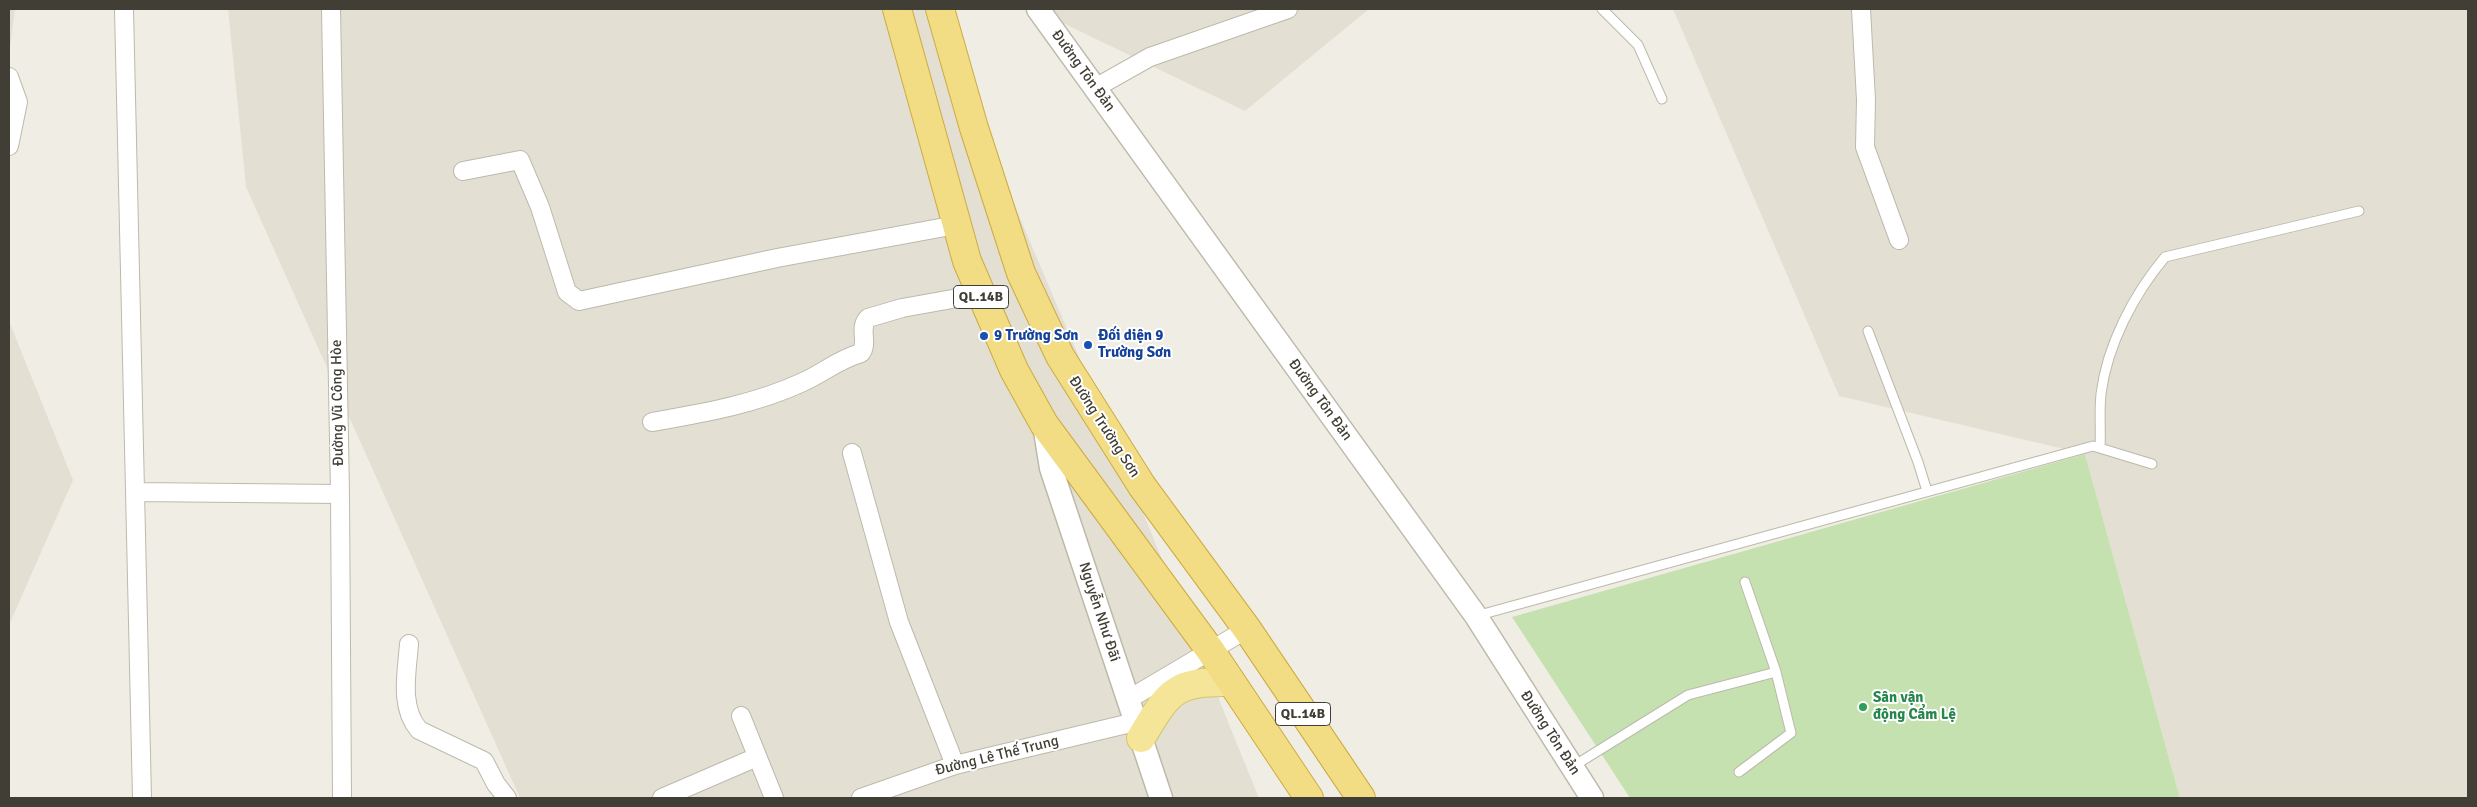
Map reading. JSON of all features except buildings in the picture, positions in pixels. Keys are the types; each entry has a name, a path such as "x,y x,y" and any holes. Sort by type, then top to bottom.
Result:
{"highway":[{"name":"QL.14B","path":"897,9 967,261 1014,370 1044,424 1210,650 1309,798"},
{"name":"Đường Trường Sơn","path":"940,9 974,128 1018,264 1043,324 1090,406 1142,486 1247,628 1361,798"}],"main road":[{"path":"1138,730 1174,691 1201,682 1231,682"}],"street":[{"path":"124,9 142,798"},
{"name":"Đường Vũ Công Hòe","path":"331,9 340,494 342,798"},
{"name":"Đường Tôn Đản","path":"1038,9 1476,616 1592,798"},
{"path":"1095,88 1150,57 1288,9"},
{"path":"1861,9 1866,100 1865,146 1899,240"},
{"path":"9,76 18,102 9,146"},
{"path":"462,172 520,160 540,207 567,292 579,301 777,258 956,225"},
{"path":"652,422 719,410 804,382 844,359 861,353 865,344 863,327 868,318 902,308 980,294"},
{"name":"Nguyễn Như Đãi","path":"1044,424 1051,468 1161,798"},
{"path":"852,453 900,622 955,765"},
{"path":"136,492 340,494"},
{"path":"1129,699 1247,628"},
{"path":"409,644 406,704 411,720 418,730 484,761 496,784 508,798"},
{"path":"741,716 774,798"},
{"name":"Đường Lê Thế Trung","path":"861,798 955,765 1138,730"},
{"path":"662,798 757,757"}],"lane":[{"path":"1602,9 1638,45 1662,99"},
{"path":"2100,448 2101,394 2112,352 2129,308 2144,282 2165,257 2359,210"},
{"path":"1868,331 1894,395 1928,491"},
{"path":"1476,616 2093,446 2152,464"},
{"path":"1739,772 1791,733 1776,672 1745,582"},
{"path":"1572,768 1688,695 1776,672"}],"shaded area":[{"path":"9,9 15,9 9,56"},
{"path":"228,9 931,9 1094,392 1259,798 520,798 246,187"},
{"path":"1039,9 1369,9 1245,111 1040,12"},
{"path":"1673,9 2468,9 2468,798 2180,798 2085,454 1839,396"},
{"path":"9,321 73,480 9,625"}],"green space":[{"name":"Sân vận động Cẩm Lệ","path":"2085,454 2180,798 1630,798 1512,617"}],"place":[{"name":"9 Trường Sơn","path":"984,336"},
{"name":"Đối diện 9 Trường Sơn","path":"1088,345"},
{"name":"Sân vận động Cẩm Lệ","path":"1863,707"}]}
